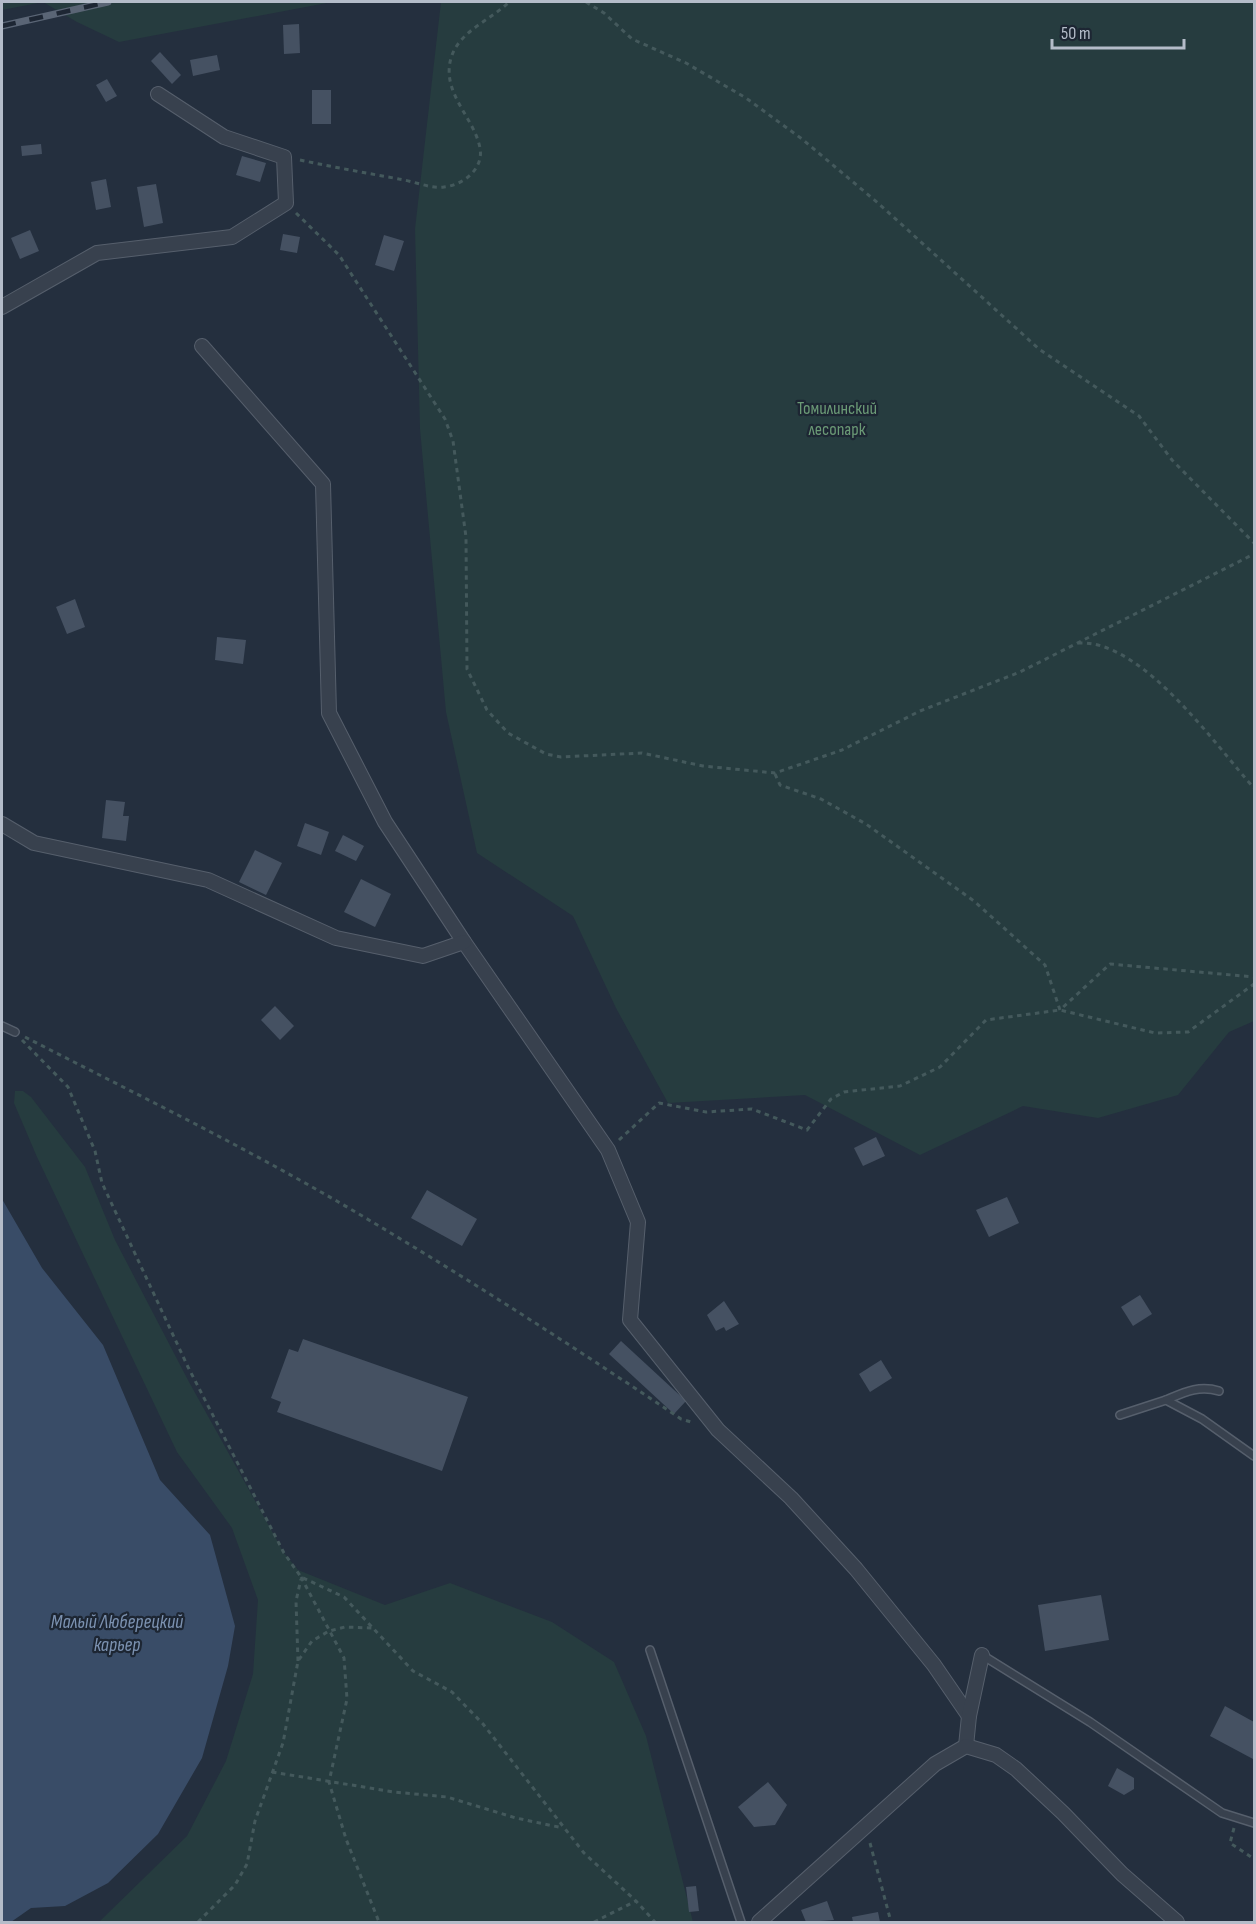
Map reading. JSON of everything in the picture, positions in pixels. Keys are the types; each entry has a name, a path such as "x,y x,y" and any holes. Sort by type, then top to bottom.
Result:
{"street":[{"path":"2,307 97,253 232,237 286,203 284,157 224,137 158,94"},
{"path":"202,346 323,484 328,713 385,822 464,942 608,1150 638,1222 630,1320 718,1430 791,1498 856,1569 927,1656 969,1716"},
{"path":"2,824 34,843 208,880 336,938 423,956 464,942"},
{"path":"966,1746 969,1716 982,1655"},
{"path":"759,1923 935,1764 966,1746 996,1755 1016,1769 1063,1813 1122,1874 1177,1923"}],"lane":[{"path":"2,1026 15,1032"},
{"path":"1120,1415 1189,1390 1205,1387 1219,1391"},
{"path":"1166,1400 1202,1419 1254,1456"},
{"path":"650,1650 741,1923"},
{"path":"982,1655 1090,1722 1222,1813 1254,1823"}],"path":[{"path":"284,157 444,188 468,180 477,165 480,148 453,92 449,74 452,57 462,37 494,16 509,2"},
{"path":"586,2 604,13 632,39 686,63 736,93 802,139 878,202 1039,350 1139,416 1172,460 1254,543"},
{"path":"286,203 339,255 445,419 453,441 466,537 467,669 487,710 508,733 546,754 561,757 642,753 703,766 775,773 842,750 920,711 1020,672 1254,554"},
{"path":"1075,644 1091,642 1120,654 1160,682 1254,788"},
{"path":"775,773 780,785 821,799 866,824 974,901 1045,965 1060,1010"},
{"path":"1060,1010 1110,964 1254,977"},
{"path":"608,1150 659,1103 706,1112 752,1109 807,1130 831,1099 844,1092 900,1086 940,1067 986,1020 1060,1010 1155,1033 1188,1032 1254,984"},
{"path":"15,1032 158,1105 372,1221 563,1339 681,1419 718,1430"},
{"path":"15,1032 68,1087 95,1151 102,1183 188,1367 257,1504 284,1553 302,1577 344,1658 347,1700 329,1782 346,1839 379,1923"},
{"path":"302,1577 344,1597 413,1671 452,1692 483,1724 584,1853 636,1901 655,1923"},
{"path":"198,1923 234,1885 247,1864 255,1821 283,1743 298,1661 296,1601 302,1577"},
{"path":"298,1661 312,1641 329,1631 345,1627 372,1628"},
{"path":"272,1772 329,1782 447,1797 516,1818 564,1828"},
{"path":"1236,1817 1230,1843 1254,1859"},
{"path":"866,1826 891,1923"},
{"path":"594,1923 636,1901"}],"green space":[{"path":"2,2 43,2 2,10"},
{"path":"43,2 332,2 119,42 77,22"},
{"name":"Томилинский лесопарк","path":"441,2 1254,2 1254,1021 1229,1032 1178,1095 1098,1118 1023,1106 920,1155 805,1095 668,1103 616,1008 573,916 477,853 446,712 420,429 415,229"},
{"path":"15,1091 23,1091 31,1097 85,1167 115,1240 189,1382 284,1553 298,1570 385,1605 450,1583 552,1622 614,1662 646,1736 693,1922 99,1922 187,1836 226,1761 253,1674 258,1600 232,1528 177,1452 37,1157 14,1103"}],"water":[{"name":"Малый Люберецкий карьер","path":"2,1199 42,1268 103,1345 160,1480 210,1535 235,1626 228,1666 202,1758 158,1834 108,1883 65,1906 31,1908 11,1922 2,1922"}],"building":[{"path":"299,24 300,53 284,54 283,25"},
{"path":"160,52 181,75 172,84 151,61"},
{"path":"217,55 220,70 193,76 190,60"},
{"path":"107,79 117,96 106,102 96,85"},
{"path":"312,90 331,90 331,124 312,124"},
{"path":"41,144 42,154 22,156 21,146"},
{"path":"242,156 266,163 260,182 236,175"},
{"path":"106,179 111,207 96,210 91,182"},
{"path":"156,184 163,223 144,227 137,187"},
{"path":"30,230 39,251 20,259 11,238"},
{"path":"283,234 300,237 297,253 280,250"},
{"path":"384,235 404,241 394,271 375,265"},
{"path":"75,599 85,627 67,634 56,607"},
{"path":"217,637 246,640 243,664 215,660"},
{"path":"106,800 125,802 123,816 129,816 126,841 102,838"},
{"path":"305,823 329,832 321,855 297,846"},
{"path":"343,835 364,846 356,861 335,851"},
{"path":"255,850 282,863 266,895 239,882"},
{"path":"361,879 391,894 375,927 344,912"},
{"path":"275,1006 294,1026 280,1040 261,1020"},
{"path":"876,1137 885,1156 863,1166 854,1148"},
{"path":"427,1190 477,1219 462,1246 411,1218"},
{"path":"1007,1197 1019,1223 989,1237 976,1210"},
{"path":"1140,1295 1152,1314 1133,1326 1121,1307"},
{"path":"724,1301 739,1324 726,1331 724,1327 716,1331 707,1315"},
{"path":"303,1339 468,1397 442,1471 277,1412 281,1402 271,1398 289,1349 298,1352"},
{"path":"621,1341 686,1401 674,1414 609,1354"},
{"path":"881,1360 892,1378 870,1392 859,1374"},
{"path":"1101,1595 1109,1640 1045,1651 1038,1605"},
{"path":"1225,1706 1254,1722 1253,1759 1210,1736"},
{"path":"1117,1768 1134,1778 1134,1789 1124,1795 1108,1786"},
{"path":"768,1782 787,1805 775,1825 754,1827 738,1807"},
{"path":"696,1886 699,1911 689,1912 686,1887"},
{"path":"827,1901 834,1920 806,1922 801,1910"},
{"path":"878,1912 880,1922 853,1922 852,1917"}],"railway":[{"path":"2,26 108,2"}]}
